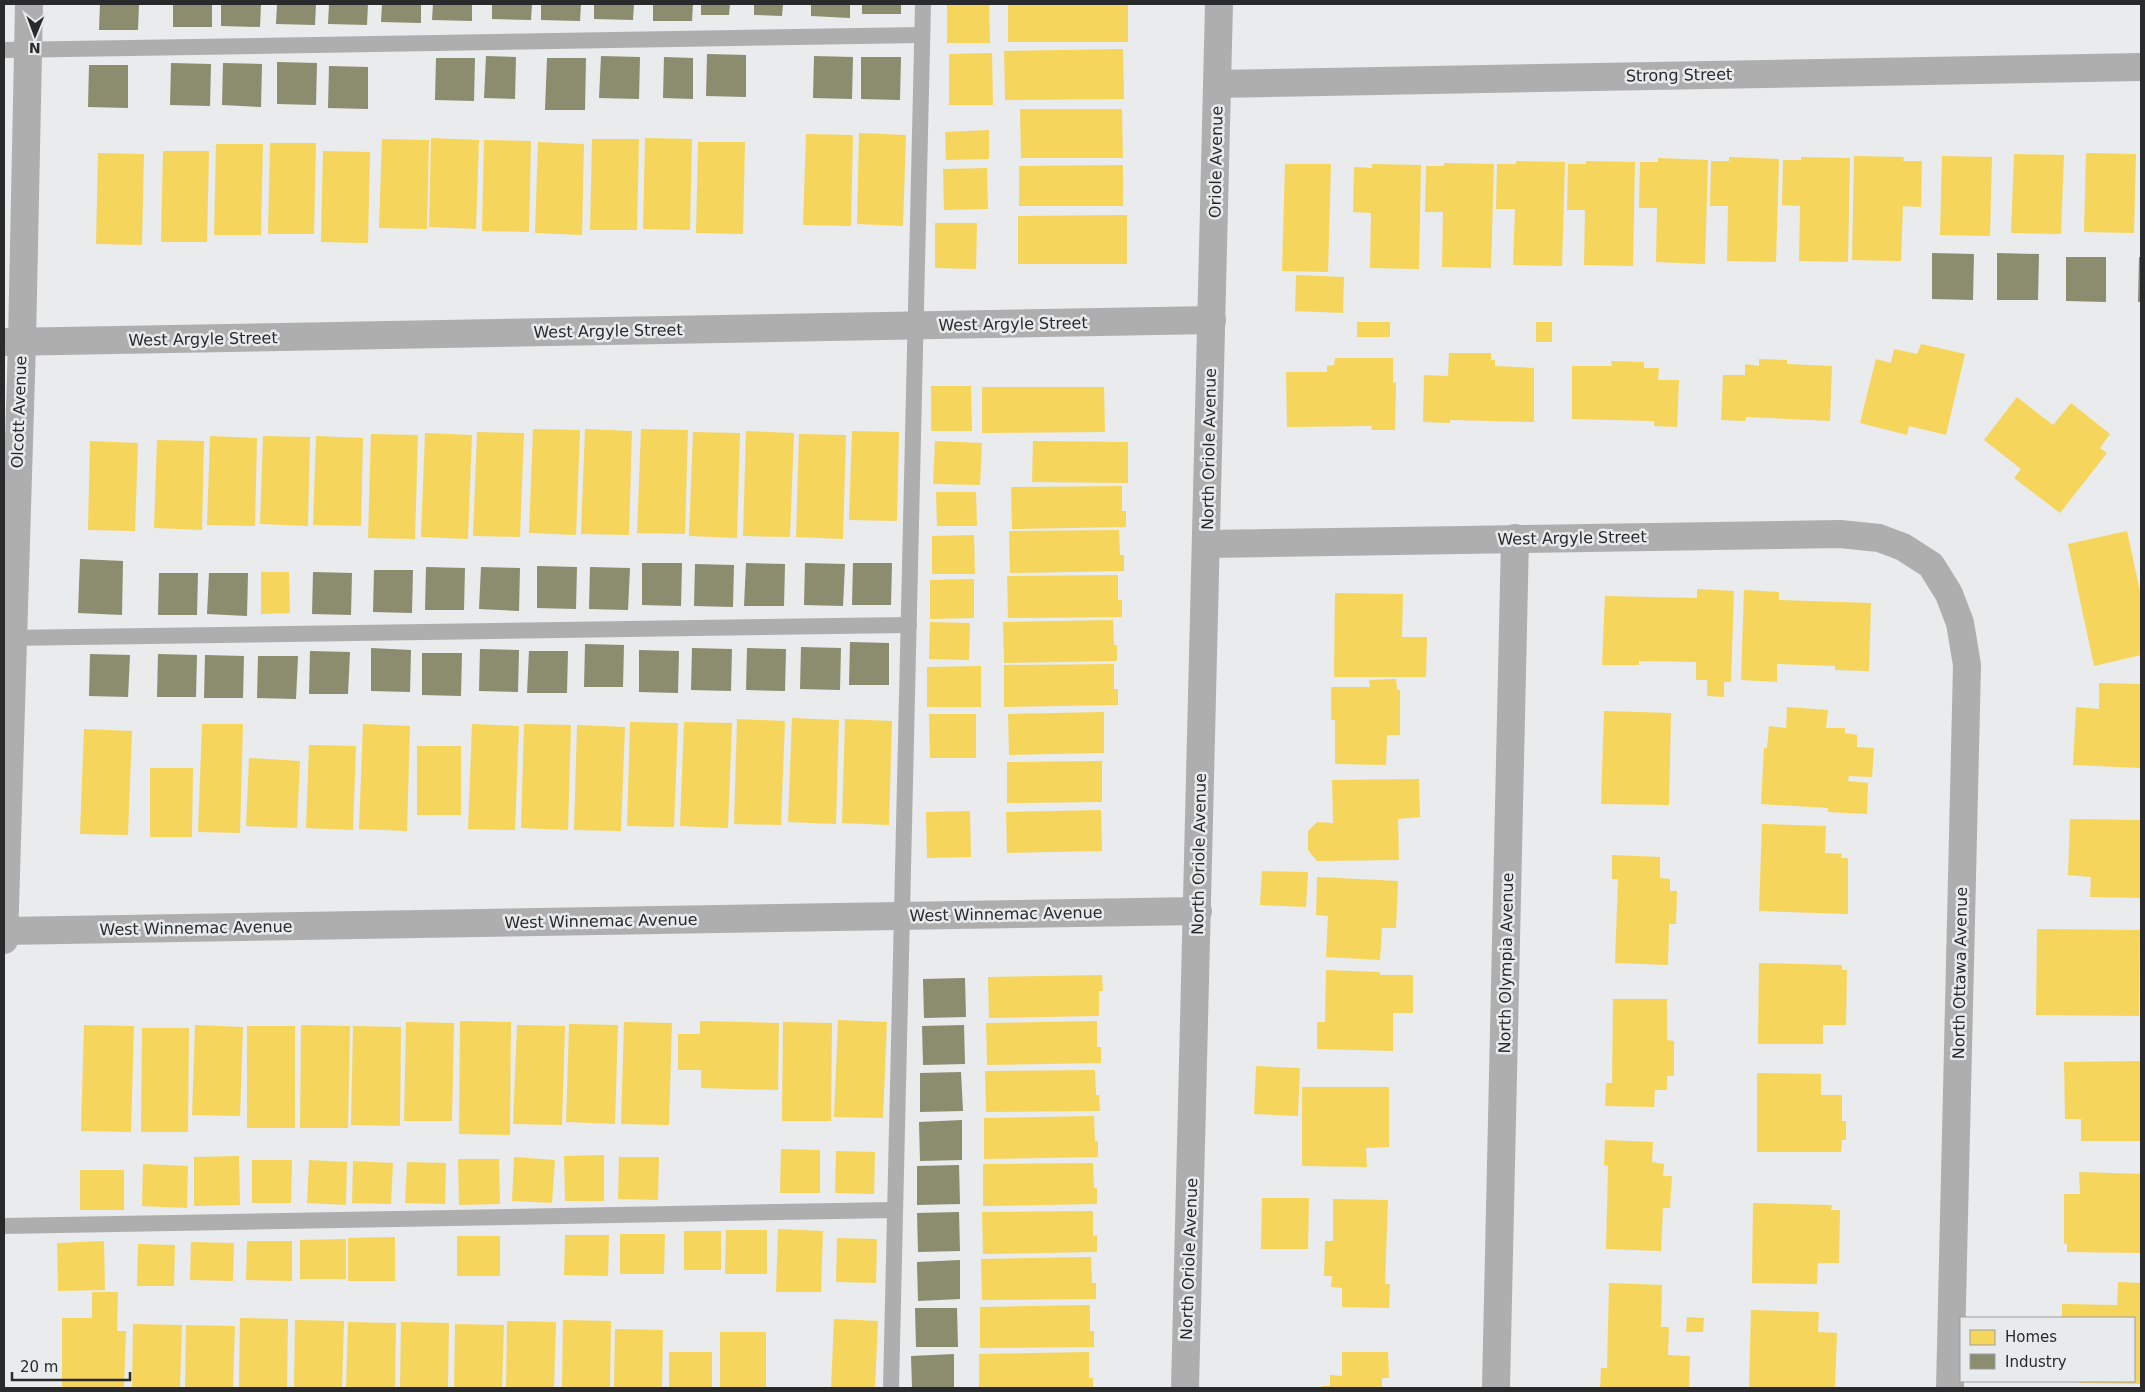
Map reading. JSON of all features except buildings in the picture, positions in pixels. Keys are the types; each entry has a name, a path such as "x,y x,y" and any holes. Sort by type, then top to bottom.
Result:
{"street":[{"name":"Olcott Avenue","path":"4,940 16,50 29,4"},
{"name":"Oriole Avenue","path":"1212,320 1220,4"},
{"name":"Strong Street","path":"1218,84 2141,67"},
{"name":"West Argyle Street","path":"13,342 1212,320"},
{"name":"North Oriole Avenue","path":"1185,1388 1212,320"},
{"name":"West Argyle Street","path":"1206,544 1840,534 1879,538 1903,547 1931,565"},
{"name":"North Olympia Avenue","path":"1496,1388 1515,538"},
{"name":"North Ottawa Avenue","path":"1931,565 1949,594 1960,623 1967,665 1950,1388"},
{"name":"West Winnemac Avenue","path":"4,931 1198,911"}],"lane":[{"path":"890,1388 923,4"},
{"path":"16,50 922,35"},
{"path":"8,638 909,625"},
{"path":"4,1226 894,1210"}]}
